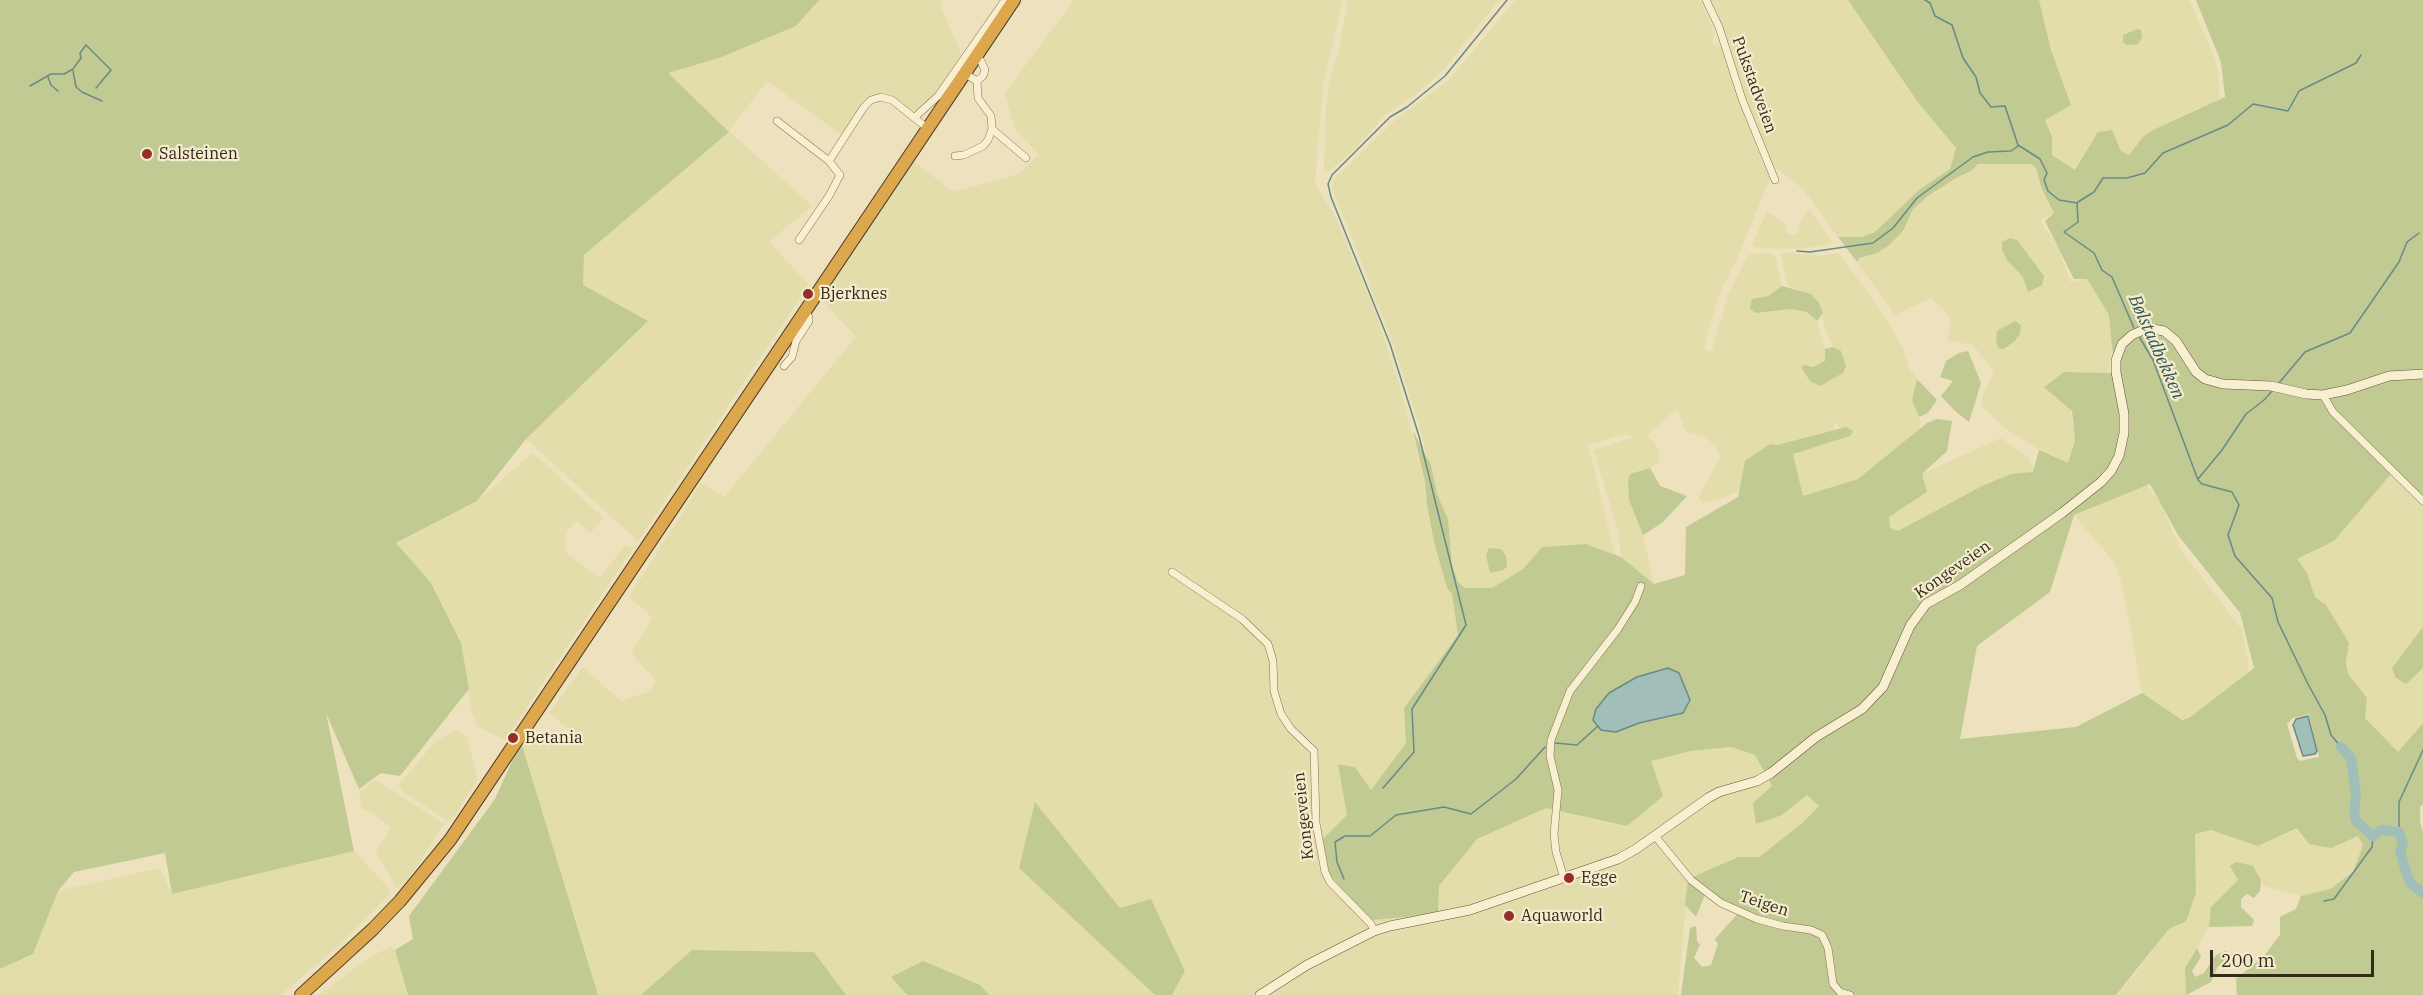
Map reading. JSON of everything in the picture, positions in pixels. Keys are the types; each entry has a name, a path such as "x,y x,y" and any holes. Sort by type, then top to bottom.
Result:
{"highway":[{"path":"301,995 373,929 450,840 1014,0"}],"main road":[{"name":"Kongeveien","path":"1260,995 1307,965 1374,932 1390,926 1470,910 1624,856 1708,798 1719,792 1757,781 1771,773 1825,730 1869,704 1883,687 1910,626 1926,604 1960,585 2062,513 2104,479 2116,463 2124,433 2124,414 2116,379 2116,360 2122,344 2132,335 2143,329 2156,328 2170,335 2196,372 2213,382 2271,386 2306,394 2323,395"},
{"path":"2323,395 2347,390 2389,376 2423,374"}],"street":[{"path":"915,117 938,96 1005,0"},
{"name":"Pukstadveien","path":"1706,0 1719,27 1742,99 1775,180"},
{"path":"977,81 983,76 985,70 981,62"},
{"path":"964,73 977,81"},
{"path":"954,156 964,155 983,146 992,129 991,116 978,98 977,81"},
{"path":"829,161 864,106 871,100 881,97 892,100 927,128"},
{"path":"777,121 839,171 840,178 800,240"},
{"path":"992,129 1026,158"},
{"path":"784,366 792,357 796,341 809,321 809,316 803,312"},
{"path":"772,358 791,373"},
{"path":"2323,395 2333,412 2423,501"},
{"name":"Kongeveien","path":"1172,572 1242,619 1268,644 1273,664 1274,691 1281,714 1291,729 1314,751 1316,823 1325,872 1330,882 1366,918 1374,932"},
{"path":"1564,878 1556,852 1554,834 1558,790 1550,756 1552,736 1570,691 1618,629 1635,602 1641,586"},
{"name":"Teigen","path":"1654,836 1691,880 1721,903 1756,919 1811,930 1822,935 1828,948 1833,984 1840,992 1850,995"}],"shaded area":[{"path":"819,0 943,0 940,4 961,54 937,94 917,111 912,111 893,96 880,94 869,97 842,135 767,81 729,131 812,206 769,242 809,285 638,541 526,439 648,321 583,285 584,255 729,132 667,73 719,58 795,26"},
{"path":"1074,0 1343,0 1323,85 1315,183 1337,220 1377,317 1399,384 1425,482 1434,542 1447,588 1452,594 1458,635 1404,708 1406,743 1371,790 1355,767 1338,764 1347,815 1321,841 1438,914 1439,886 1477,839 1546,808 1627,826 1650,761 1690,751 1731,747 1755,755 1772,786 1782,815 1807,795 1819,805 1801,824 1759,857 1738,857 1688,879 1678,995 1172,995 1185,971 1151,899 1120,908 1036,803 1019,868 1155,995 989,995 980,985 891,977 907,995 846,995 814,952 692,950 641,995 598,995 521,742 531,728 556,743 571,731 549,713 583,667 621,701 650,691 656,681 631,653 653,618 629,597 701,483 724,497 856,337 823,301 902,153 954,192 1018,174 1039,155 1015,129 1005,93"},
{"path":"1348,0 1499,0 1443,70 1414,96 1386,114 1353,151 1328,172 1324,171 1326,106"},
{"path":"1515,0 1700,0 1714,31 1712,44 1731,49 1710,0 1848,0 1917,101 1956,148 1950,169 1919,190 1875,232 1862,237 1838,237 1803,189 1772,164 1754,123 1748,126 1770,179 1739,254 1718,297 1704,348 1711,353 1728,295 1748,255 1767,253 1775,255 1782,286 1768,296 1752,299 1756,313 1791,309 1807,312 1817,321 1826,361 1812,367 1805,365 1801,367 1810,381 1841,351 1833,347 1824,325 1823,313 1811,294 1792,288 1787,283 1781,255 1787,252 1820,256 1839,253 1884,315 1903,348 1909,368 1917,379 1912,400 1919,417 1920,431 1858,479 1803,496 1793,454 1850,436 1846,427 1841,429 1834,421 1834,430 1777,445 1770,444 1745,461 1740,490 1726,497 1704,503 1698,498 1720,457 1716,446 1705,437 1686,432 1677,408 1646,436 1654,442 1659,451 1659,462 1650,468 1630,474 1629,500 1643,535 1654,584 1621,557 1618,532 1594,450 1634,437 1625,434 1588,445 1615,555 1586,544 1542,547 1523,569 1492,588 1465,588 1458,582 1452,566 1448,519 1437,494 1419,425 1392,341 1332,187 1335,178 1394,121 1449,80"},
{"path":"2039,0 2189,0 2214,56 2218,71 2220,99 2153,130 2143,137 2129,155 2121,151 2112,130 2075,170 2052,155 2052,137 2045,120 2051,50"},
{"path":"1978,164 2031,164 2036,168 2041,187 2054,213 2040,220 2059,249 2070,282 2086,279 2109,315 2112,349 2108,373 2064,372 2075,441 2068,463 2039,450 2005,428 1982,407 1982,397 1994,372 1973,345 1947,340 1951,323 1946,312 1931,298 1895,315 1857,262 1859,258 1877,253 1903,231 1913,209 1928,196 1971,171"},
{"path":"1809,209 1832,242 1828,245 1798,249 1751,247 1767,212 1785,224 1787,233 1796,235 1800,230 1799,223"},
{"path":"2001,438 2027,456 2034,469 2033,472 2011,474 1982,486 1898,531 1890,528 1889,517 1927,492 1922,474"},
{"path":"533,453 604,518 590,533 577,520 566,531 565,552 600,578 625,545 633,548 505,740 477,726 471,708 461,643 431,583 396,544 477,501"},
{"path":"2391,474 2423,506 2423,627 2392,668 2406,684 2423,668 2423,723 2398,752 2365,718 2367,698 2348,674 2346,662 2348,643 2326,605 2315,597 2307,573 2296,559 2334,540"},
{"path":"2147,485 2160,502 2180,548 2242,630 2249,668 2246,674 2189,718 2182,720 2142,693 2123,588 2115,563 2074,515"},
{"path":"456,730 467,737 478,779 455,815 448,821 402,791 399,784 437,740"},
{"path":"376,780 444,824 414,871 397,889 376,852 391,828 374,814 362,808 359,793"},
{"path":"2298,828 2358,835 2363,845 2353,872 2330,889 2301,896 2264,886 2253,866 2230,866 2239,880 2211,907 2209,927 2185,968 2186,995 2116,995 2131,979 2196,893 2195,834 2211,830 2258,846"},
{"path":"354,851 386,885 390,894 343,942 281,995 0,995 0,969 33,954 58,891 160,868 172,894"},
{"path":"390,947 395,950 408,995 319,995 370,957"}],"green space":[{"path":"0,0 819,0 796,26 719,58 668,73 729,132 584,255 583,285 648,321 526,439 477,501 396,543 431,583 461,643 469,689 400,776 381,773 359,789 326,713 354,851 172,894 165,853 74,872 58,891 33,954 0,969"},
{"path":"1848,0 2039,0 2051,50 2071,105 2045,120 2052,137 2052,155 2075,170 2098,132 2112,130 2121,151 2129,155 2143,137 2153,130 2225,97 2221,62 2196,0 2423,0 2423,506 2391,474 2334,541 2297,559 2307,573 2315,597 2326,605 2349,643 2346,662 2348,674 2367,698 2365,718 2398,752 2423,723 2423,804 2420,807 2420,821 2423,833 2423,995 2237,995 2236,979 2264,956 2280,935 2280,917 2296,909 2301,896 2330,889 2353,872 2363,845 2358,836 2331,848 2309,844 2297,828 2258,846 2211,830 2195,834 2196,893 2186,921 2169,929 2116,995 1681,995 1690,928 1696,926 1697,941 1700,945 1694,958 1702,967 1711,965 1718,944 1715,939 1741,910 1706,892 1696,917 1685,905 1688,879 1738,857 1759,857 1801,824 1819,806 1807,795 1782,815 1756,824 1753,803 1772,786 1755,755 1731,747 1690,751 1651,761 1663,796 1627,826 1546,808 1477,839 1439,886 1438,914 1372,920 1328,873 1321,841 1347,815 1338,764 1355,767 1371,790 1406,743 1404,708 1458,635 1452,594 1447,588 1434,542 1425,482 1413,431 1431,465 1437,494 1448,519 1452,566 1458,582 1465,588 1492,588 1523,569 1542,547 1586,544 1621,557 1654,584 1685,575 1686,527 1738,497 1745,461 1770,444 1777,445 1846,427 1853,431 1850,436 1793,454 1803,496 1858,479 1927,423 1937,419 1952,421 1947,451 1922,474 1927,492 1889,517 1890,528 1898,531 1982,486 2011,474 2033,472 2039,450 2068,463 2075,441 2072,411 2044,387 2064,372 2108,373 2118,370 2112,349 2109,315 2087,279 2074,279 2045,221 2054,213 2041,187 2036,168 2031,164 1978,164 1971,171 1928,196 1913,209 1903,231 1888,246 1877,253 1859,258 1857,262 1838,237 1862,237 1875,232 1919,190 1950,169 1956,148 1917,101","holes":["2150,484 2178,535 2240,613 2254,668 2189,718 2182,720 2142,693 2076,727 1960,739 1977,646 2050,592 2074,515","1668,668 1683,713 1639,723 1616,732","2309,714 2319,757 2300,761 2297,758 2287,724 2293,718"]},
{"path":"2137,29 2141,30 2142,37 2138,44 2127,45 2123,42 2123,35"},
{"path":"2010,238 2017,240 2044,276 2042,285 2028,292 2023,277 2007,260 2002,249 2002,242"},
{"path":"1782,286 1811,294 1819,303 1823,313 1817,321 1807,312 1791,309 1756,313 1750,309 1752,299 1768,296"},
{"path":"2015,321 2021,325 2020,333 2015,341 2003,349 1998,348 1997,331"},
{"path":"1833,347 1841,351 1846,366 1843,373 1820,386 1810,381 1801,367 1805,365 1813,367 1825,361 1825,349"},
{"path":"1968,351 1981,383 1969,422 1941,396 1953,381 1940,377 1946,361 1959,353"},
{"path":"766,360 642,547 640,545"},
{"path":"1917,379 1937,400 1928,413 1919,417 1912,400"},
{"path":"1650,468 1660,486 1687,496 1662,523 1643,535 1629,500 1628,481 1630,474"},
{"path":"1489,548 1501,549 1506,556 1507,567 1490,573 1486,555"},
{"path":"2423,627 2423,668 2406,684 2396,678 2392,668"},
{"path":"521,742 598,995 408,995 395,950 413,939 409,916 495,799"},
{"path":"1035,802 1120,908 1151,899 1185,971 1172,995 1155,995 1019,868"},
{"path":"2236,862 2253,866 2261,880 2260,891 2254,898 2247,894 2241,899 2241,907 2254,920 2252,926 2209,927 2211,907 2238,880 2230,866"},
{"path":"2197,948 2201,957 2192,971 2195,977 2204,973 2215,956 2225,951 2233,955 2230,964 2218,966 2211,982 2186,995 2185,968"},
{"path":"692,950 814,952 846,995 641,995"},
{"path":"923,961 980,985 989,995 907,995 891,977"}],"water":[{"path":"1668,668 1679,673 1690,700 1683,713 1639,723 1616,732 1601,730 1593,720 1596,709 1609,693 1637,677"},
{"path":"2308,716 2317,751 2315,754 2303,756 2293,725 2296,719"}],"waterway":[{"path":"1383,788 1414,752 1412,709 1466,625 1419,436 1390,344 1331,197 1328,184 1332,175 1390,117 1407,107 1445,76 1507,0"},
{"name":"Bølstadbekken","path":"1925,0 1930,3 1935,16 1952,25 1963,58 1976,77 1980,93 1991,107 2005,106 2018,145 2040,159 2047,173 2044,180 2048,191 2059,200 2077,203 2078,222 2064,232 2094,253 2102,270 2112,277 2134,328"},
{"path":"30,86 51,74 64,74 73,69 86,45 111,70 96,88"},
{"path":"2078,202 2094,192 2103,178 2127,178 2145,173 2163,153 2228,125 2253,104 2288,111 2299,91 2356,63 2361,55"},
{"path":"73,71 76,87 102,101"},
{"path":"48,77 51,85 58,91"},
{"path":"1797,251 1810,252 1873,243 1893,228 1917,198 1973,157 1988,152 2011,151 2018,146"},
{"path":"2279,383 2305,352 2350,333 2399,262 2407,242 2419,233"},
{"name":"Bølstadbekken","path":"2140,338 2153,360 2198,480 2202,484 2232,492 2239,505 2228,535 2235,556 2272,598 2278,622 2325,715 2331,735 2341,747"},
{"path":"2198,479 2222,450 2246,414 2272,391"},
{"path":"1555,743 1577,745 1598,726"},
{"path":"1344,879 1337,862 1335,842 1345,836 1370,836 1396,815 1444,807 1471,814 1516,779 1545,747"},
{"path":"2341,747 2351,758 2356,795 2354,813 2356,821 2373,836 2381,830 2399,832 2403,844 2400,852 2410,883 2423,893"},
{"path":"2399,832 2399,802 2423,750"},
{"path":"2324,901 2334,899 2372,847 2373,836"}],"place":[{"name":"Salsteinen","path":"147,154"},
{"name":"Bjerknes","path":"808,294"},
{"name":"Betania","path":"513,738"},
{"name":"Egge","path":"1569,878"},
{"name":"Aquaworld","path":"1509,916"}]}
